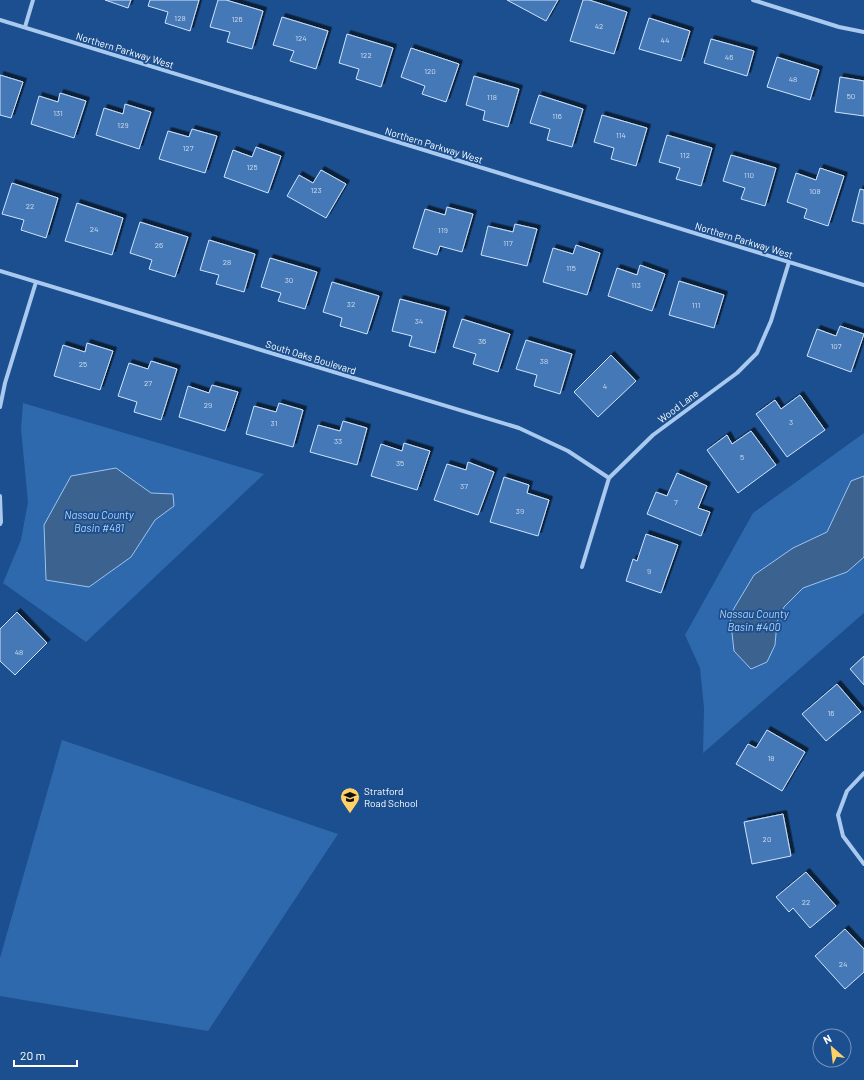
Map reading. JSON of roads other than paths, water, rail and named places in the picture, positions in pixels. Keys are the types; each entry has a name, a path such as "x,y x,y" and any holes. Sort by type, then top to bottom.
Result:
{"street":[{"path":"25,27 33,0"},
{"path":"753,0 839,27 864,32"},
{"name":"Northern Parkway West","path":"0,20 864,285"},
{"name":"Wood Lane","path":"582,567 609,478 653,435 737,373 757,353 772,321 789,262"},
{"name":"South Oaks Boulevard","path":"0,271 519,428 568,451 609,478"},
{"path":"0,407 5,383 36,282"},
{"path":"0,496 0,522"},
{"path":"864,772 847,791 838,815 843,836 864,864"}],"water":[{"name":"Nassau County Basin #481","path":"116,468 151,493 173,494 174,506 155,520 131,557 89,587 46,580 44,525 71,476"},
{"name":"Nassau County Basin #400","path":"864,476 864,557 847,572 803,588 784,607 777,622 775,645 767,662 751,669 734,651 730,615 754,575 793,548 827,532 851,481"}],"place":[{"name":"Stratford Road School","path":"350,814"}]}
